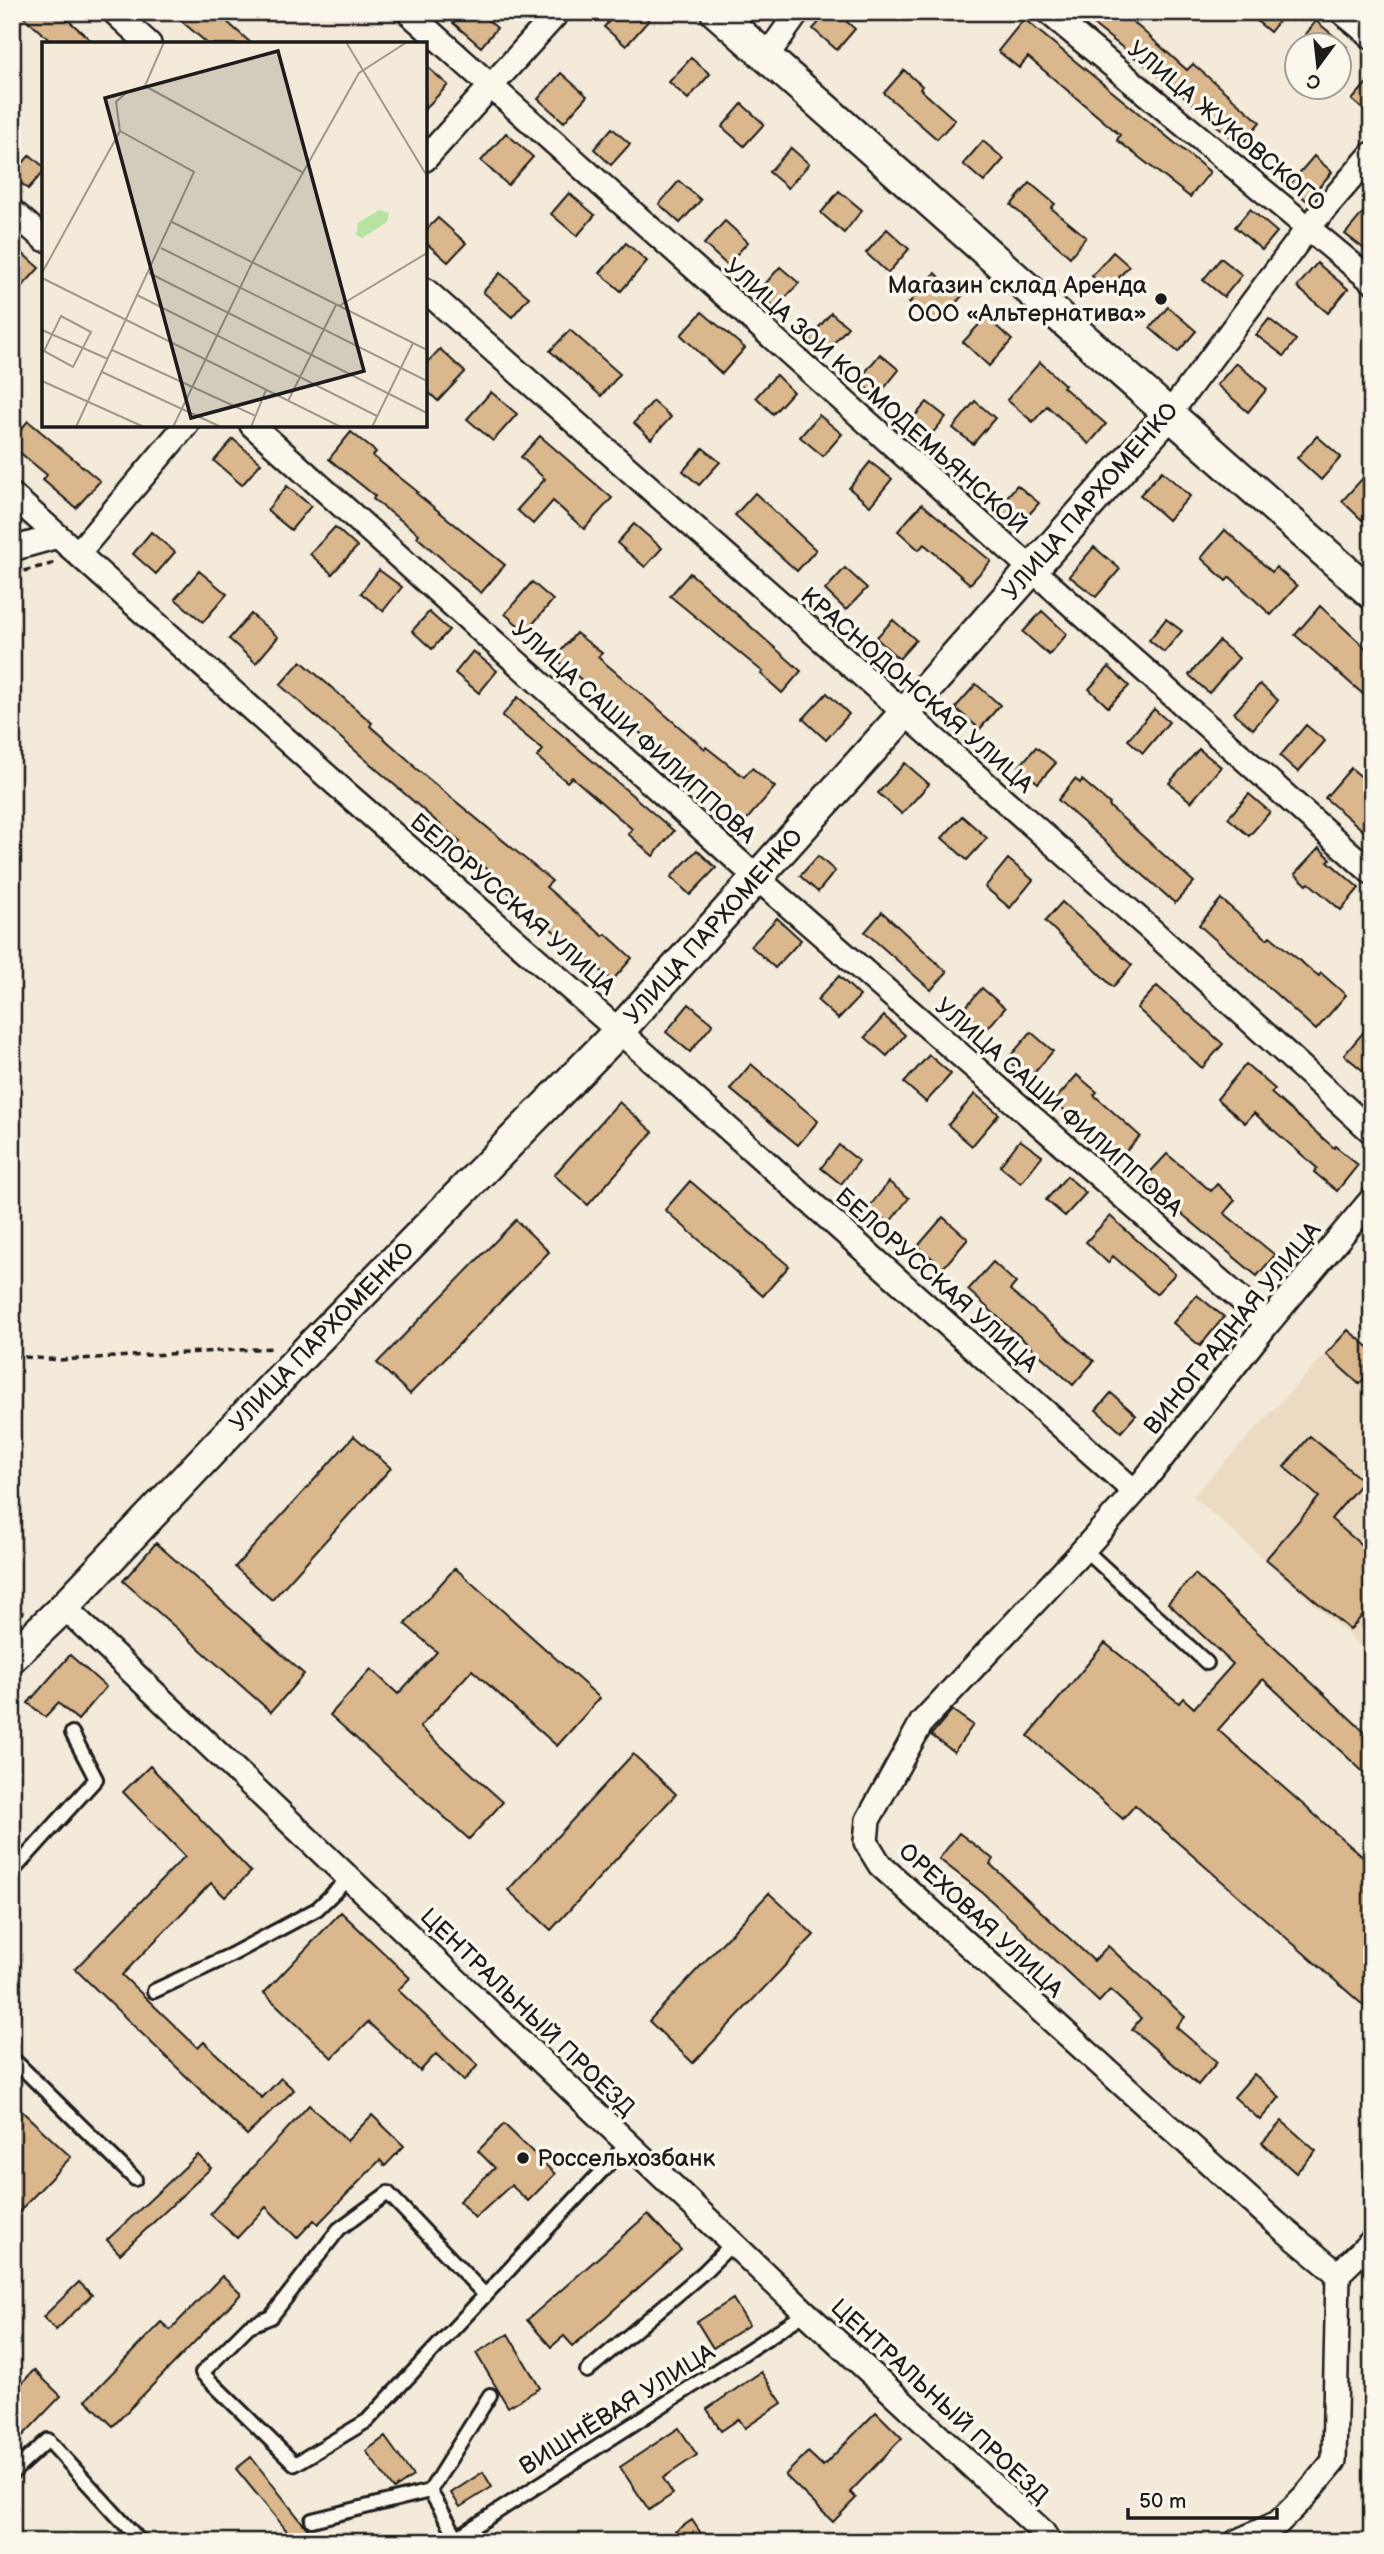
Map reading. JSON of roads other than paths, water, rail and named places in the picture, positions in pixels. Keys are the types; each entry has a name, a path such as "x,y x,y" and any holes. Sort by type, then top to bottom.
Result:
{"street":[{"path":"114,12 147,42"},
{"name":"УЛИЦА ЗОИ КОСМОДЕМЬЯНСКОЙ","path":"408,12 1372,873"},
{"path":"427,157 558,12"},
{"path":"716,12 1372,594"},
{"path":"766,57 798,12"},
{"name":"УЛИЦА ЖУКОВСКОГО","path":"1048,12 1372,281"},
{"path":"1342,12 1372,37"},
{"name":"УЛИЦА ПАРХОМЕНКО","path":"12,1657 64,1607 311,1346 619,1031 1170,413 1308,228 1372,154"},
{"path":"12,211 42,237"},
{"name":"КРАСНОДОНСКАЯ УЛИЦА","path":"427,292 1148,927 1372,1132"},
{"path":"79,555 184,427"},
{"name":"УЛИЦА САШИ ФИЛИППОВА","path":"254,427 757,878 1268,1323"},
{"name":"БЕЛОРУССКАЯ УЛИЦА","path":"12,495 347,794 619,1031 1135,1492"},
{"path":"12,550 58,536"},
{"name":"ВИНОГРАДНАЯ УЛИЦА","path":"1135,1492 1268,1323 1368,1211"},
{"name":"ОРЕХОВАЯ УЛИЦА","path":"1135,1492 922,1722 868,1820 866,1842 880,1865 1276,2223 1338,2274"},
{"name":"ЦЕНТРАЛЬНЫЙ ПРОЕЗД","path":"64,1607 806,2313 1042,2531 1048,2542"},
{"path":"1236,2542 1278,2523 1307,2495 1334,2461 1338,2274 1372,2241"}],"lane":[{"path":"1084,1549 1207,1663"},
{"path":"12,1872 96,1779 72,1733"},
{"path":"154,1991 231,1955 317,1909 349,1878"},
{"path":"12,2058 135,2179"},
{"path":"484,2294 388,2193 339,2229 271,2317 249,2326 202,2373 295,2464 367,2421 628,2143"},
{"path":"587,2371 705,2272 733,2243"},
{"name":"ВИШНЁВАЯ УЛИЦА","path":"454,2539 806,2313"},
{"path":"312,2520 430,2491 490,2395"},
{"path":"12,2473 48,2440 141,2542"},
{"path":"430,2491 454,2539"}],"place":[{"name":"Магазин склад Аренда ООО «Альтернатива»","path":"1161,299"},
{"name":"Россельхозбанк","path":"523,2158"}]}
